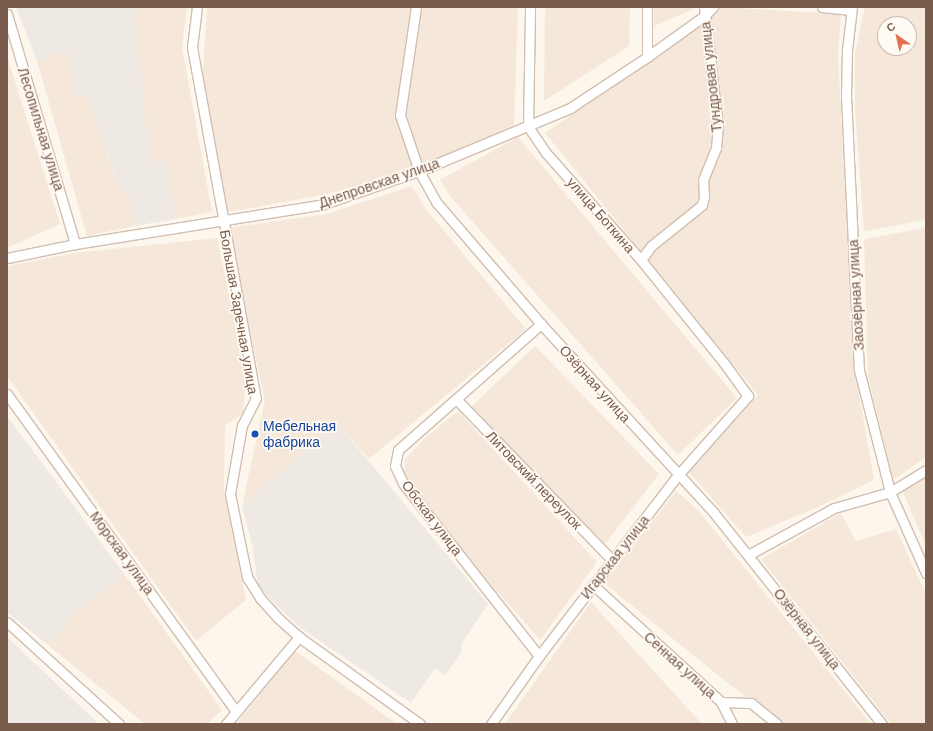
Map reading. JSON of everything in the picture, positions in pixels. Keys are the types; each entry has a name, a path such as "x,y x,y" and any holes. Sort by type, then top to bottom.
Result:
{"street":[{"name":"Большая Заречная улица","path":"197,7 192,47 256,398 242,425 230,494 247,576 260,598 278,618 299,637 420,724"},
{"name":"Озёрная улица","path":"416,7 400,115 419,171 437,202 541,324 714,513 882,724"},
{"path":"528,126 530,7"},
{"path":"647,7 648,57"},
{"name":"Днепровская улица","path":"7,258 76,244 324,204 419,171 570,108 648,57 704,12 713,7"},
{"path":"822,7 852,9"},
{"name":"Заозёрная улица","path":"852,9 847,50 846,96 859,370 890,492 926,573"},
{"name":"Тундровая улица","path":"641,260 651,246 702,205 704,197 703,180 716,148 718,126 704,12"},
{"name":"Лесопильная улица","path":"7,14 76,244"},
{"name":"улица Боткина","path":"528,126 546,152 641,260 724,363 748,396"},
{"name":"Обская улица","path":"539,656 403,483 395,466 398,450 425,424 457,400 541,324"},
{"name":"Морская улица","path":"7,394 236,712"},
{"name":"Игарская улица","path":"491,724 539,656 678,475 748,396"},
{"name":"Литовский переулок","path":"457,400 612,560"},
{"path":"748,555 834,508 890,492 926,470"},
{"name":"Сенная улица","path":"593,585 720,702 751,703 777,724"},
{"path":"7,622 119,724"},
{"path":"226,724 299,637"},
{"path":"720,702 732,724"}],"shaded area":[{"path":"16,7 138,7 134,15 150,162 166,160 175,219 134,226 129,193 118,185 88,95 76,96 67,50 37,61"},
{"path":"138,7 187,7 182,47 212,212 175,219 166,161 150,163 134,15"},
{"path":"207,7 518,7 514,125 426,166 402,175 323,195 223,213 202,89"},
{"path":"545,7 630,7 629,46 544,101"},
{"path":"654,7 693,7 693,9 654,26"},
{"path":"718,7 841,14 838,56 855,371 874,480 816,508 746,537 688,471 758,395 545,133 642,67"},
{"path":"865,7 926,7 926,220 864,231 855,108 855,53"},
{"path":"67,49 76,96 88,95 115,177 129,193 134,226 87,236 37,61"},
{"path":"7,56 60,224 7,248"},
{"path":"518,137 737,398 678,455 450,196 440,180"},
{"path":"412,186 426,209 526,329 369,459 337,423 242,506 265,400 227,228 327,214"},
{"path":"926,228 926,457 893,480 868,377 864,239"},
{"path":"217,238 246,377 243,414 225,425 224,490 246,600 196,641 7,376 7,267 74,253"},
{"path":"535,346 659,474 605,544 519,459 471,407"},
{"path":"458,411 597,562 540,640 467,557 404,475 405,459 424,439"},
{"path":"7,416 125,575 65,620 68,626 48,645 7,612"},
{"path":"337,423 488,604 462,643 461,653 445,675 435,668 411,703 298,626 258,587 253,548 242,506"},
{"path":"926,476 926,546 902,490"},
{"path":"676,491 698,510 871,724 783,724 729,684 604,583"},
{"path":"841,513 856,541 896,529 926,594 926,724 891,724 761,559"},
{"path":"125,575 222,710 207,724 145,724 48,645 68,626 65,620"},
{"path":"591,602 702,724 505,724"},
{"path":"7,637 99,724 7,724"},
{"path":"295,651 397,724 236,724"}],"place":[{"name":"Мебельная фабрика","path":"255,434"}]}
